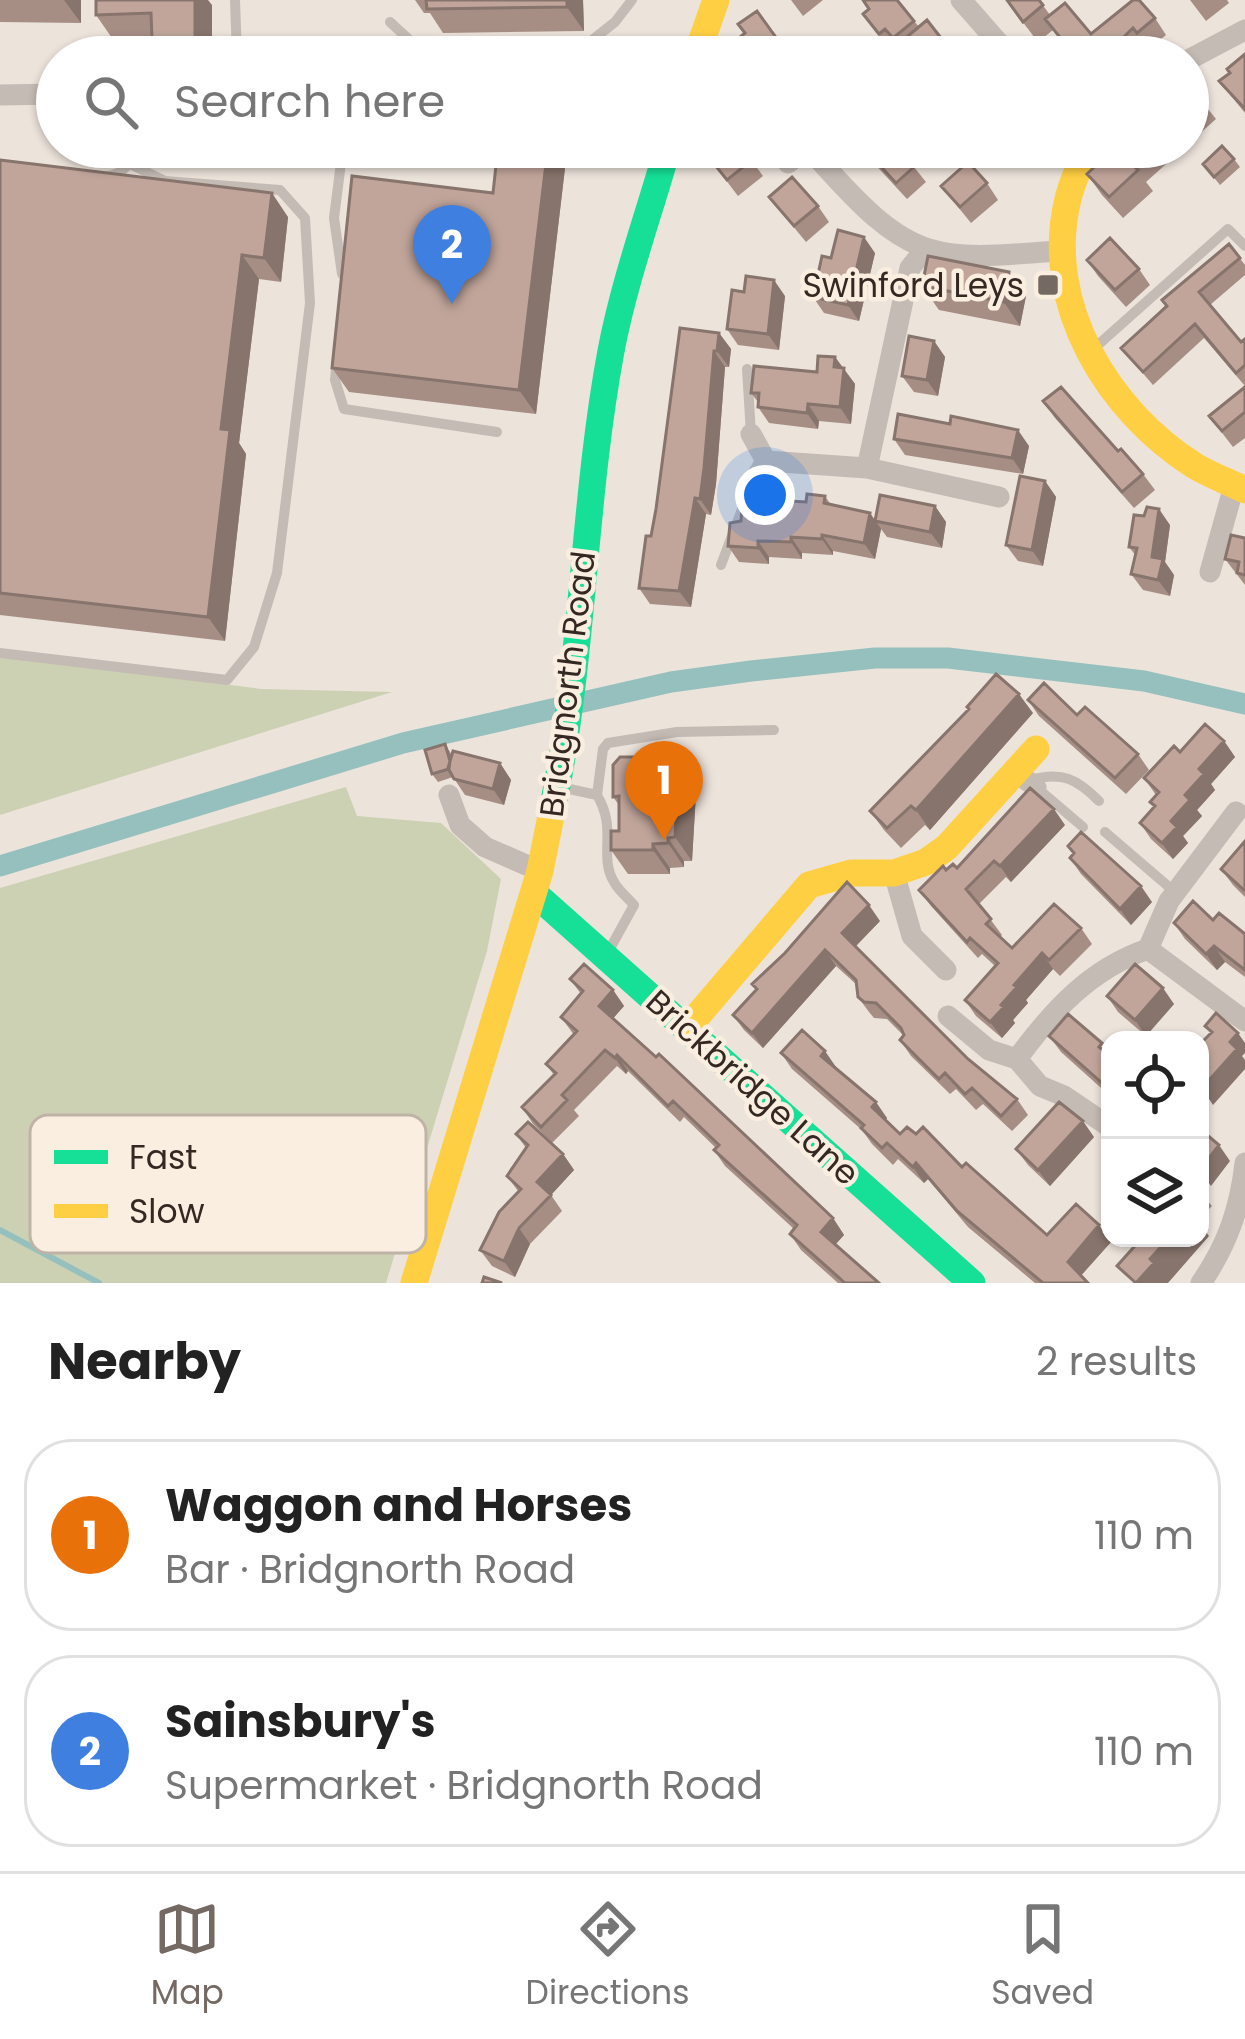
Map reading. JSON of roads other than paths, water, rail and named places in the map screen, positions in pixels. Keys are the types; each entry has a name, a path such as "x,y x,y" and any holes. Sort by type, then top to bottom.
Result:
{"street":[{"path":"703,36 716,0"},
{"path":"961,0 993,36"},
{"path":"1209,49 1245,30"},
{"path":"0,94 36,94"},
{"name":"Bridgnorth Road","path":"426,1244 537,882 568,735 592,481 612,347 661,168"},
{"path":"827,168 863,205 902,236 926,248 990,254 1060,251"},
{"path":"1079,168 1067,196 1060,251 1066,297 1088,354 1136,422 1182,458 1239,488 1210,572"},
{"path":"867,468 910,268 926,248"},
{"path":"751,434 766,461"},
{"path":"766,461 867,468 999,497"},
{"path":"750,488 766,461"},
{"path":"688,1027 809,885 851,873 894,873 926,862 1026,780 1036,749"},
{"path":"449,795 460,825 537,882"},
{"path":"1017,1059 1079,988 1148,949 1175,892 1236,807"},
{"path":"894,873 918,960 946,970"},
{"name":"Brickbridge Lane","path":"537,882 605,956 971,1283"},
{"path":"1148,949 1245,1021"},
{"path":"948,1016 988,1050 1017,1059 1040,1086 1101,1121"},
{"path":"1202,1283 1222,1252 1239,1209 1245,1163"},
{"name":"Bridgnorth Road","path":"414,1283 423,1253"}],"lane":[{"path":"235,0 236,36"},
{"path":"598,36 632,0"},
{"path":"390,22 404,36"},
{"path":"92,177 122,173 126,168"},
{"path":"0,653 227,680 254,647 277,572 310,303 305,218 280,190 165,181 138,168"},
{"path":"341,168 334,218 342,287"},
{"path":"339,183 362,186"},
{"path":"1088,354 1228,229 1245,246"},
{"path":"338,346 335,380 344,409 497,432"},
{"path":"747,369 751,434"},
{"path":"721,565 750,488"},
{"path":"605,956 634,904 613,881 608,861 609,815 597,795 603,748 608,743 677,732 774,730"},
{"path":"1026,780 1071,777 1099,801"},
{"path":"1026,780 1083,827"},
{"path":"557,786 597,795"},
{"path":"1106,832 1175,892"}],"waterway":[{"path":"0,866 403,743 671,682 751,671 875,658 948,658 1144,681 1245,704"},
{"path":"0,1230 30,1246"},
{"path":"43,1253 99,1283"}],"place":[{"name":"Swinford Leys","path":"1048,285"},
{"name":"Sainsbury's","path":"452,304"},
{"name":"Waggon and Horses","path":"664,840"}]}
